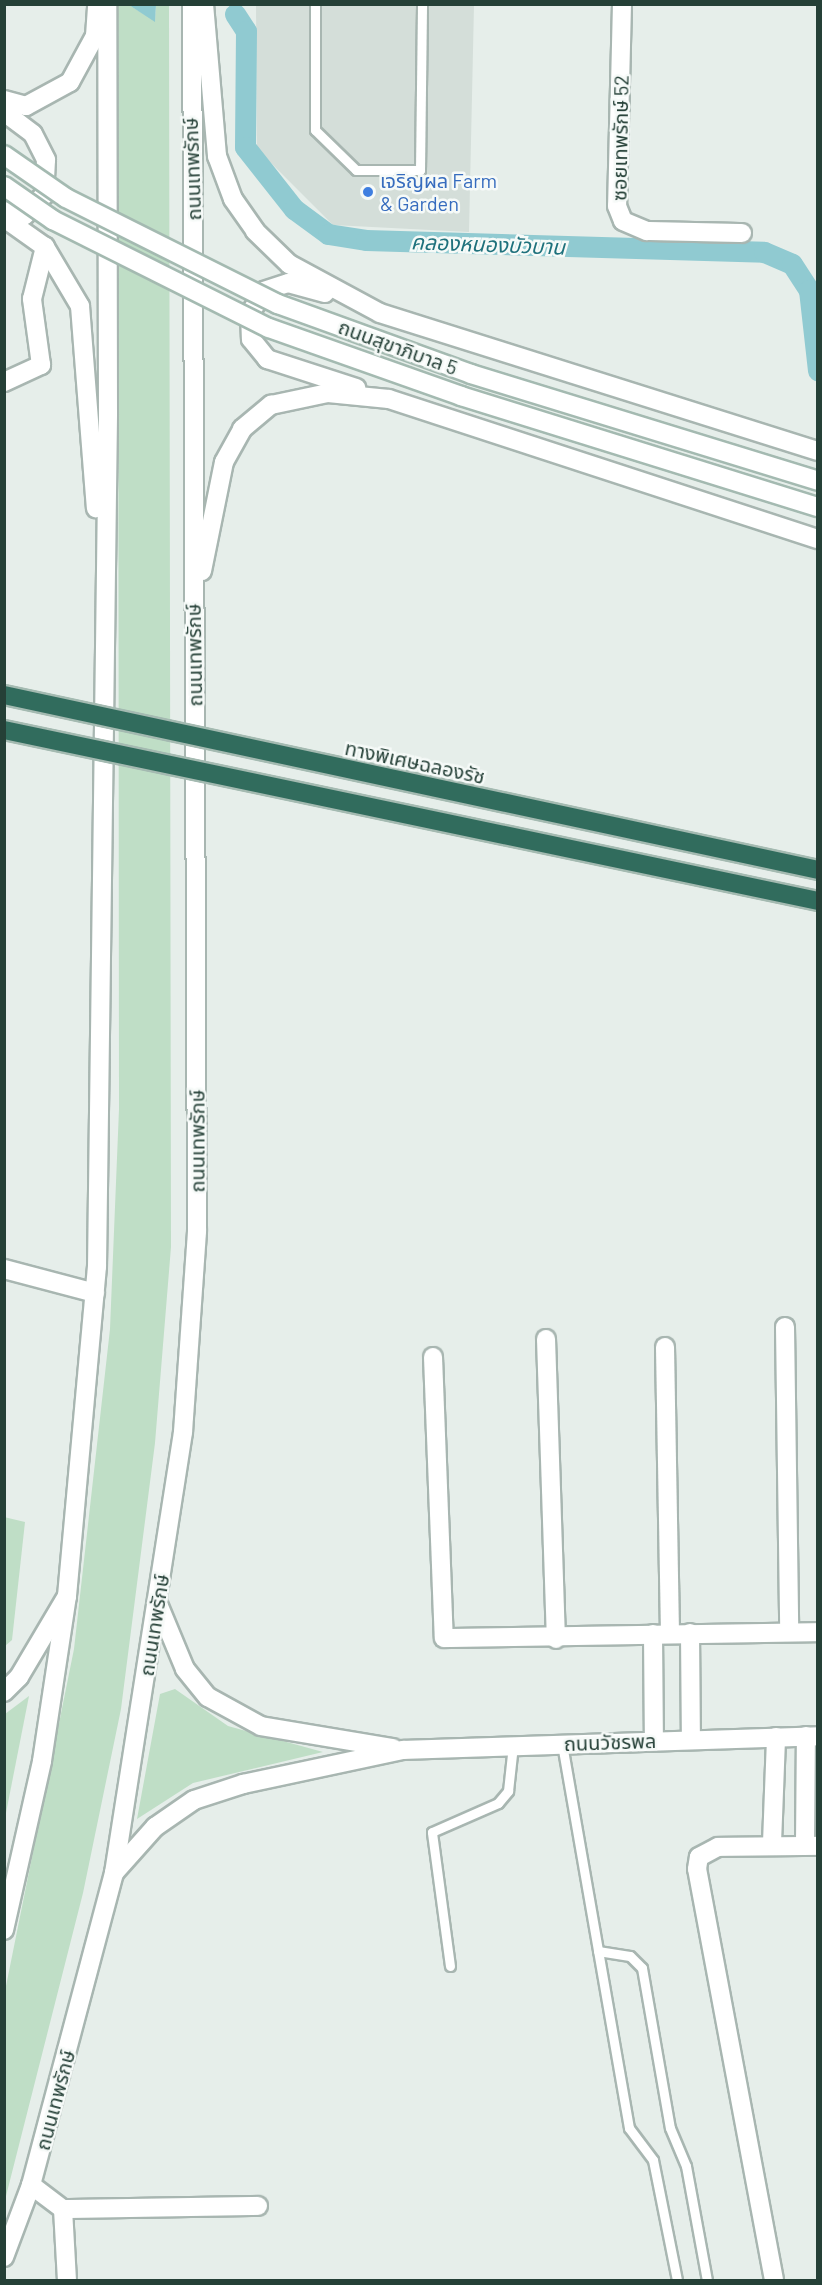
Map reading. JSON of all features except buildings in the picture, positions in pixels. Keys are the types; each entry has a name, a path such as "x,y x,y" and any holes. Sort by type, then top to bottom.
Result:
{"highway":[{"name":"ทางพิเศษฉลองรัช","path":"4,695 818,870"},
{"path":"4,730 818,901"}],"main road":[{"path":"4,100 26,106 51,97 69,84 95,36 97,4"},
{"path":"4,1930 42,1761 67,1596 95,1293 105,615 107,4"},
{"name":"ถนนเทพรักษ์","path":"4,2257 31,2185 114,1873 158,1604 183,1432 197,1232 192,4"},
{"name":"ถนนสุขาภิบาล 5","path":"204,4 217,156 232,199 255,231 290,264 380,313 818,452"},
{"name":"ซอยเทพรักษ์ 52","path":"622,4 617,206 623,221 647,231 742,233"},
{"path":"4,112 33,134 46,160 44,195 25,215 4,211"},
{"name":"ถนนสุขาภิบาล 5","path":"4,155 66,198 278,304 471,374 818,481"},
{"name":"ถนนสุขาภิบาล 5","path":"4,186 53,220 269,328 461,396 818,507"},
{"path":"4,218 45,247 80,306 105,615"},
{"path":"4,382 41,365 32,298 45,247"},
{"path":"380,313 288,283 260,296 248,326 267,359 818,539"},
{"path":"193,622 224,462 242,429 271,405 296,396 389,399"},
{"path":"4,1269 95,1293"},
{"path":"785,1327 789,1632"},
{"path":"546,1339 556,1638"},
{"path":"654,1741 662,1633 665,1347"},
{"path":"433,1357 442,1635 450,1640 662,1633 818,1632"},
{"path":"4,1692 19,1677 67,1596"},
{"name":"ถนนวัชรพล","path":"158,1604 185,1669 207,1697 261,1726 403,1750"},
{"path":"690,1633 691,1740"},
{"path":"774,2280 697,1869 699,1857 718,1847 772,1843 811,1844 812,1736"},
{"name":"ถนนวัชรพล","path":"114,1873 155,1827 194,1800 243,1784 403,1750 812,1736"},
{"path":"772,1843 776,1737"},
{"path":"31,2185 63,2209 258,2206"},
{"path":"63,2209 67,2280"}],"lane":[{"path":"315,4 315,130 356,170 420,170 422,4"},
{"path":"562,1744 629,2128 653,2160 677,2280"},
{"path":"450,1966 432,1832 498,1803 508,1791 513,1745"},
{"path":"598,1951 630,1956 642,1968 670,2128 686,2166 707,2280"}],"shaded area":[{"path":"256,5 474,5 469,232 333,225 257,149"}],"green space":[{"path":"118,5 129,5 155,21 156,5 169,5 171,1247 155,1443 121,1709 83,1893 5,2200 5,1991 74,1649 110,1329 119,1109"},
{"path":"4,1517 25,1522 12,1640 5,1646"},
{"path":"175,1689 228,1726 323,1752 193,1783 137,1819 160,1694"},
{"path":"29,1696 5,1818 5,1714"}],"water":[{"path":"129,5 156,5 155,22"}],"waterway":[{"name":"คลองหนองบัวบาน","path":"235,14 246,31 245,147 294,209 328,234 366,240 764,252 792,264 809,290 818,370"}],"place":[{"name":"เจริญผล Farm & Garden","path":"368,192"}]}
